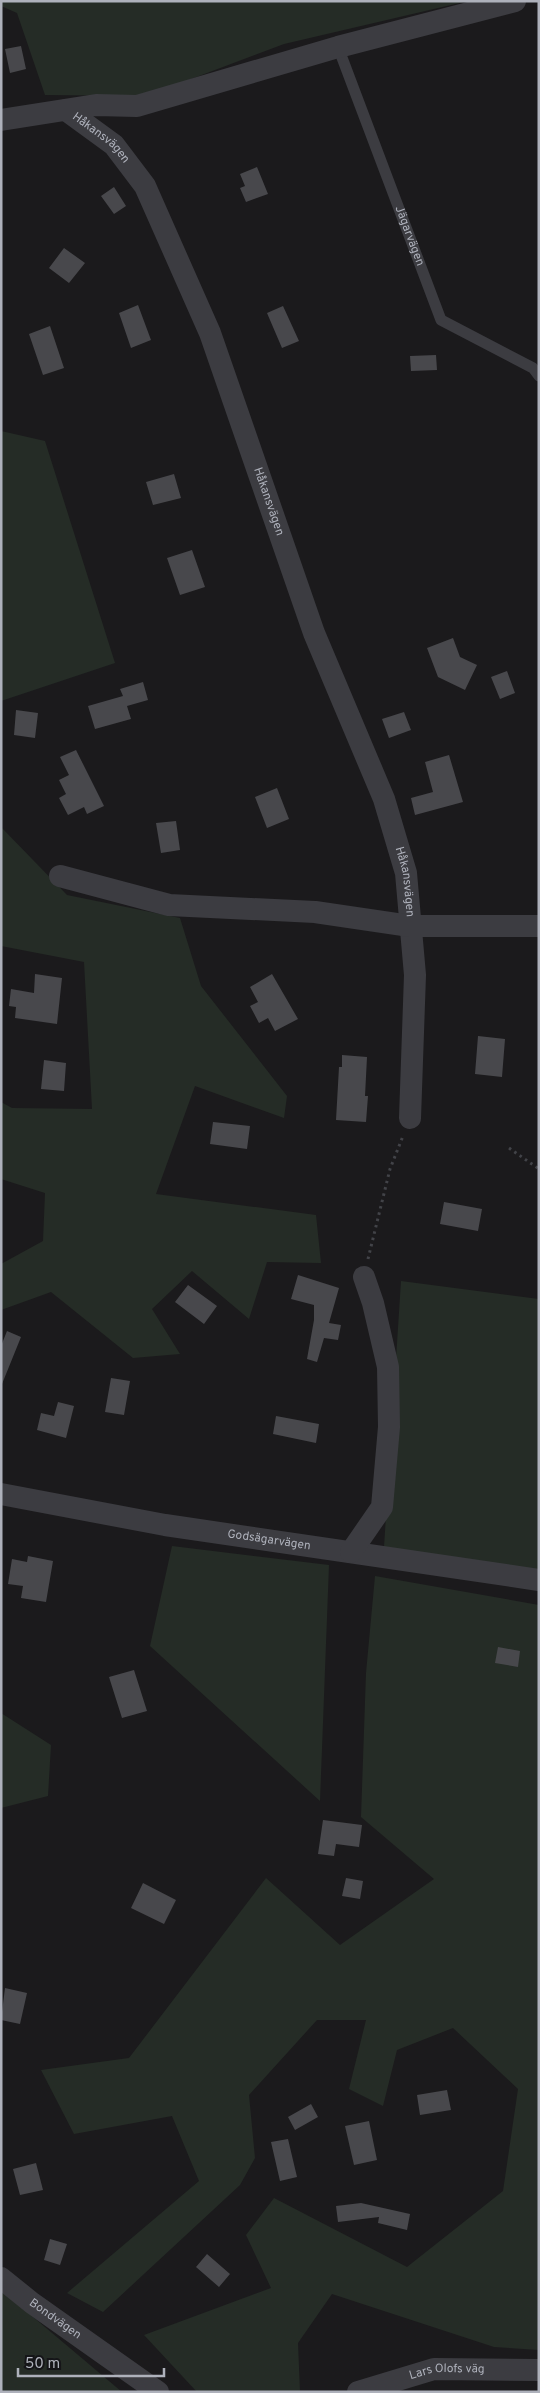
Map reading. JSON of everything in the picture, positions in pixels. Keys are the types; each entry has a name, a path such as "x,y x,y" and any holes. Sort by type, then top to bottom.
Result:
{"street":[{"path":"1,120 96,105 137,106 338,47 515,1"},
{"name":"Håkansvägen","path":"66,110 114,145 145,186 210,333 314,633 384,799 406,873 415,976 410,1118"},
{"name":"Håkansvägen","path":"60,876 169,905 315,912 410,926 539,926"},
{"path":"351,1552 382,1506 389,1427 388,1367 373,1303 364,1277"},
{"name":"Godsägarvägen","path":"1,1494 165,1525 539,1580"},
{"name":"Bondvägen","path":"1,2278 32,2303 158,2392"},
{"name":"Lars Olofs väg","path":"358,2392 434,2369 539,2370"}],"lane":[{"name":"Jägarvägen","path":"338,47 441,320 533,368 539,376"}],"path":[{"path":"364,1277 390,1169 410,1118"},
{"path":"509,1148 539,1169"}],"shaded area":[{"path":"1,1 468,1 284,44 146,96 45,95 17,13 1,6"},
{"path":"1,431 45,441 115,663 1,701"},
{"path":"1,827 67,895 180,918 201,986 287,1096 284,1118 195,1086 156,1194 316,1215 321,1263 267,1262 249,1319 192,1271 152,1309 180,1354 133,1358 51,1292 1,1310 1,1264 43,1241 45,1193 1,1179 1,1102 12,1108 92,1109 84,962 1,946"},
{"path":"401,1281 539,1299 539,1572 384,1547"},
{"path":"172,1546 329,1565 320,1801 150,1646"},
{"path":"375,1576 539,1605 539,2350 494,2347 332,2294 298,2343 300,2392 197,2392 144,2335 271,2288 246,2235 274,2198 407,2267 503,2191 518,2089 453,2028 397,2050 383,2106 349,2089 366,2020 317,2020 249,2095 255,2158 240,2185 103,2312 67,2293 199,2181 172,2116 74,2134 41,2070 129,2058 266,1878 340,1945 434,1879 361,1817 366,1673"},
{"path":"1,1713 51,1745 48,1796 1,1808"},
{"path":"1,2290 122,2392 1,2392"}],"building":[{"path":"21,46 26,69 10,73 5,49"},
{"path":"257,167 268,194 246,202 240,188 245,186 240,174"},
{"path":"114,187 126,206 114,214 101,196"},
{"path":"64,248 85,263 69,283 49,268"},
{"path":"138,305 151,340 131,348 119,313"},
{"path":"283,306 299,341 282,348 267,313"},
{"path":"50,326 64,368 43,375 29,334"},
{"path":"436,355 437,370 411,371 410,356"},
{"path":"174,474 181,498 153,505 146,482"},
{"path":"192,550 205,587 180,595 167,558"},
{"path":"453,638 460,657 477,665 465,690 438,677 427,648"},
{"path":"507,671 515,693 500,699 491,677"},
{"path":"143,682 148,700 127,706 131,719 95,729 88,706 123,696 120,689"},
{"path":"16,710 38,713 35,738 14,735"},
{"path":"404,712 411,730 389,738 382,719"},
{"path":"76,750 104,806 87,814 84,807 68,815 59,798 66,794 59,780 69,775 60,757"},
{"path":"449,755 463,802 415,815 411,798 433,792 425,762"},
{"path":"277,788 289,819 267,828 255,797"},
{"path":"176,821 180,850 161,853 156,823"},
{"path":"35,974 62,978 57,1024 15,1018 16,1007 9,1006 11,989 34,993"},
{"path":"272,974 298,1019 275,1031 268,1018 259,1023 250,1006 258,1002 250,987"},
{"path":"478,1036 505,1039 502,1077 475,1074"},
{"path":"342,1055 367,1057 365,1096 368,1096 366,1122 336,1120 339,1067 342,1067"},
{"path":"44,1060 66,1063 64,1091 41,1089"},
{"path":"213,1122 250,1126 247,1149 210,1144"},
{"path":"444,1202 482,1209 478,1231 440,1224"},
{"path":"298,1275 339,1288 329,1323 341,1325 338,1340 324,1338 317,1362 307,1359 314,1320 314,1305 291,1299"},
{"path":"188,1285 217,1306 204,1324 175,1302"},
{"path":"7,1331 21,1337 2,1384 1,1346"},
{"path":"111,1378 130,1381 124,1415 105,1412"},
{"path":"58,1402 74,1406 66,1438 37,1430 41,1413 54,1416"},
{"path":"276,1416 319,1424 316,1443 273,1434"},
{"path":"28,1556 53,1561 46,1602 21,1598 23,1586 8,1584 12,1559 27,1562"},
{"path":"498,1647 520,1651 518,1667 495,1663"},
{"path":"134,1670 147,1711 122,1718 109,1677"},
{"path":"323,1820 362,1825 359,1847 336,1844 334,1856 318,1854"},
{"path":"346,1878 363,1881 360,1899 342,1896"},
{"path":"143,1883 176,1900 164,1924 131,1908"},
{"path":"5,1988 27,1993 20,2024 1,2020"},
{"path":"447,2090 451,2110 420,2115 417,2095"},
{"path":"311,2104 318,2117 295,2130 288,2117"},
{"path":"369,2121 377,2160 354,2165 345,2126"},
{"path":"288,2139 297,2177 280,2181 271,2142"},
{"path":"36,2163 43,2190 20,2195 13,2169"},
{"path":"361,2203 410,2214 407,2230 378,2223 379,2217 338,2222 336,2206"},
{"path":"50,2239 67,2244 60,2265 44,2260"},
{"path":"207,2254 230,2274 219,2287 196,2267"}]}
